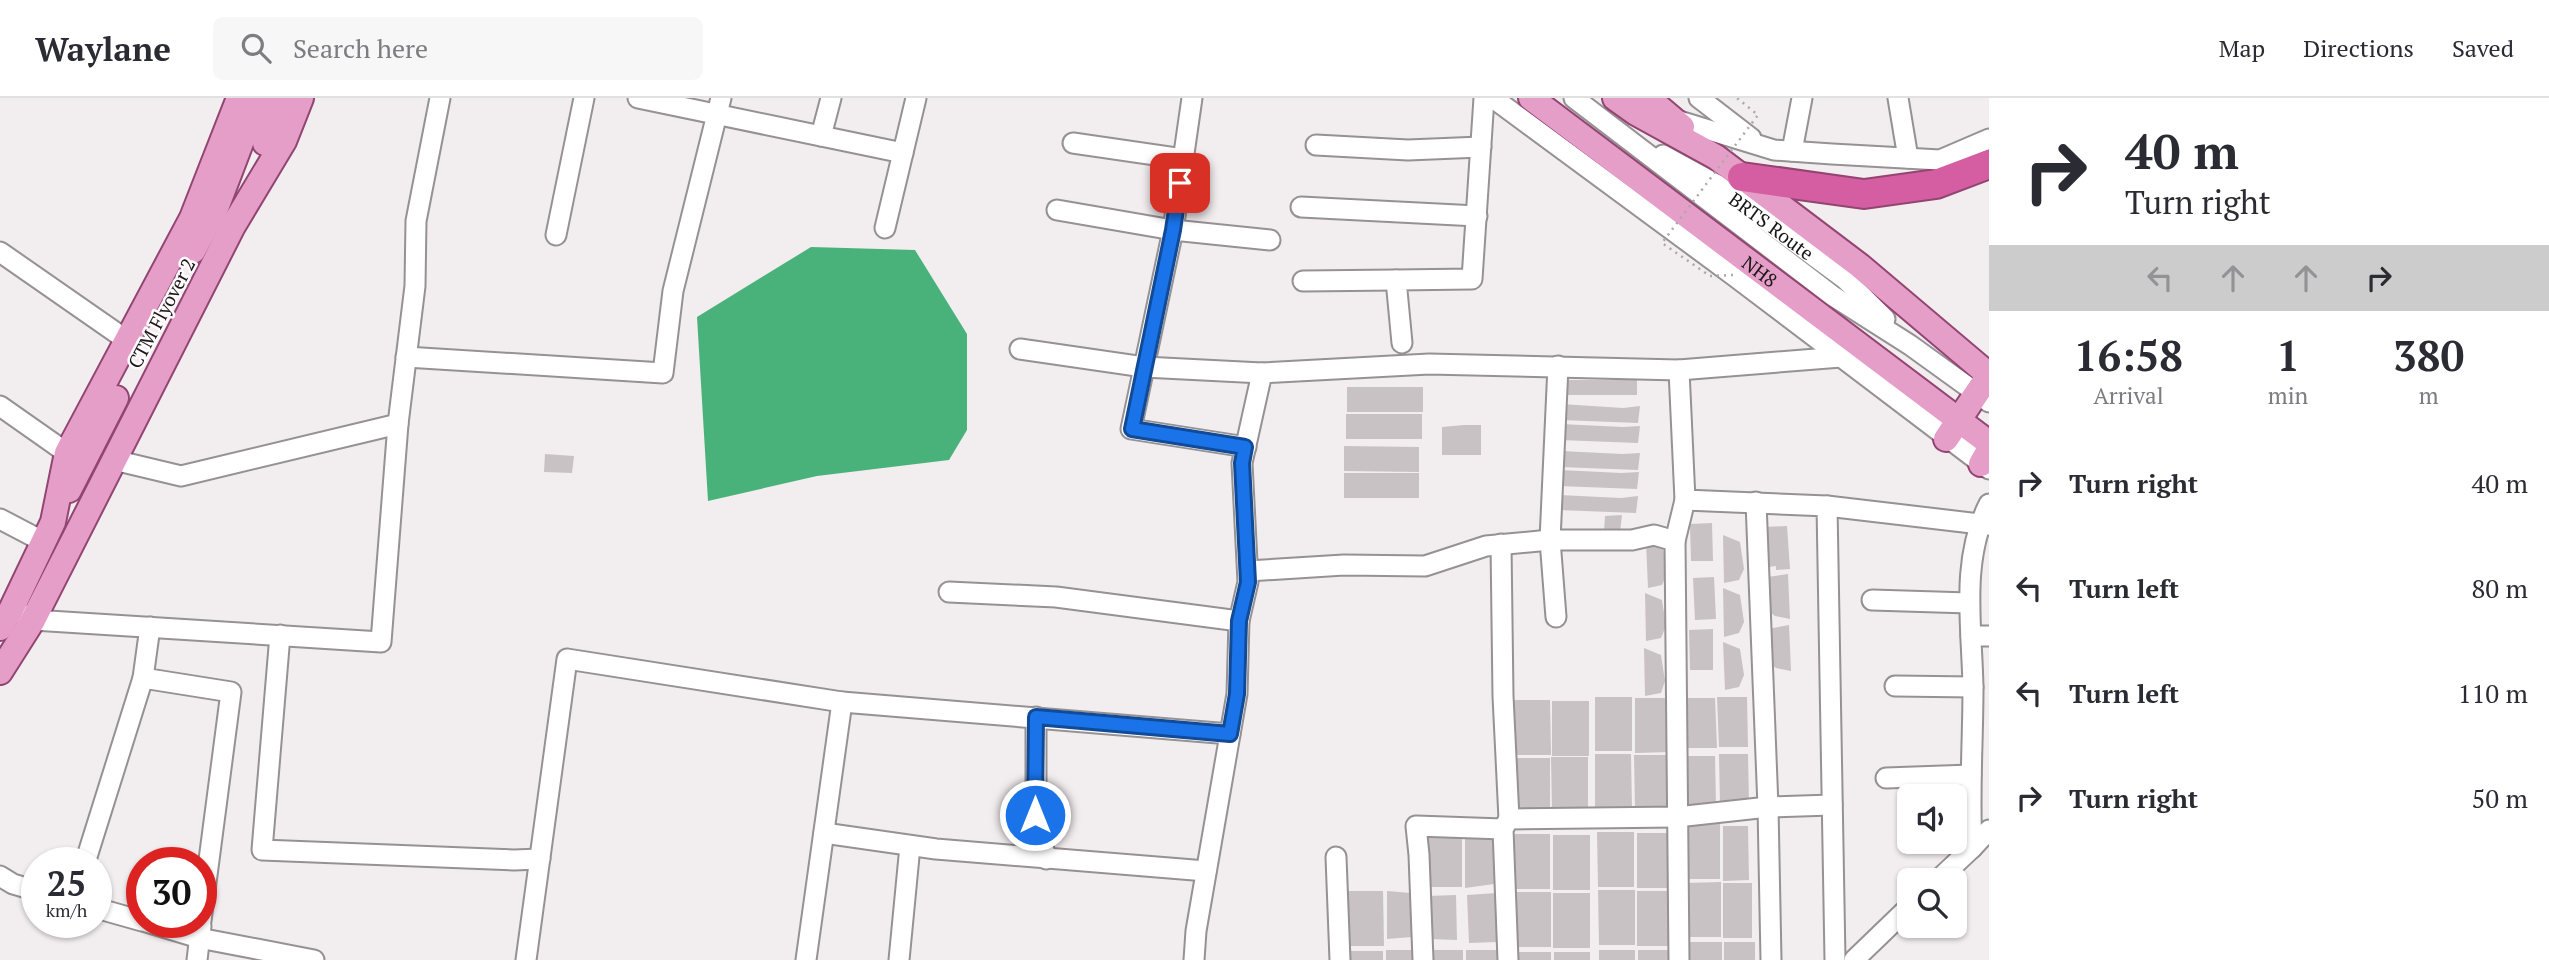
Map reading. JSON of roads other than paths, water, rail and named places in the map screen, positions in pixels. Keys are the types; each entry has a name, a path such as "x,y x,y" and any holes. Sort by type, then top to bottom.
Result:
{"highway":[{"path":"1742,177 1864,194 1936,184 1989,164"}],"main road":[{"path":"2,665 15,619 74,459 128,341 192,218 239,98"},
{"name":"CTM Flyover 2","path":"74,459 215,211 258,98"},
{"path":"233,226 282,98"},
{"path":"15,619 114,460 233,226 284,141 301,98"},
{"name":"NH8","path":"1531,98 1987,456"},
{"path":"1615,98 1636,113 1716,157"},
{"path":"1648,98 1716,157 1860,265 1986,384 1953,430"}],"street":[{"path":"15,619 381,642 398,424 415,286 416,221 440,98"},
{"path":"556,235 584,98"},
{"path":"638,98 719,106 821,136 902,153"},
{"path":"821,136 831,98"},
{"path":"885,228 916,98"},
{"path":"1192,98 1173,230 1132,429 1245,447"},
{"path":"1303,281 1472,279 1484,98"},
{"path":"1493,98 1841,357 1953,430"},
{"name":"BRTS Route","path":"1574,98 1833,296 1910,345 1986,384"},
{"path":"1699,98 1760,146"},
{"path":"1792,151 1802,98"},
{"path":"1898,98 1908,158"},
{"path":"406,357 663,373 673,290 719,106"},
{"path":"1673,119 1760,146 1792,151 1940,160 1989,139"},
{"path":"1073,143 1183,159"},
{"path":"1316,145 1408,150 1481,147"},
{"path":"1301,207 1476,216"},
{"path":"1057,210 1173,230 1270,240"},
{"path":"0,251 128,341"},
{"path":"1396,280 1402,343"},
{"path":"1020,349 1144,367 1262,373 1429,364 1679,370 1841,357"},
{"path":"1556,617 1550,540 1558,366"},
{"path":"1679,370 1685,500 1675,541 1679,960"},
{"path":"1194,960 1206,871 1237,694 1239,621 1248,582 1242,463 1262,373"},
{"path":"0,406 74,459"},
{"path":"114,460 181,476 398,424"},
{"path":"1685,500 1827,506 1984,525"},
{"path":"1756,502 1771,960"},
{"path":"1972,848 1973,687 1980,636 1969,603 1969,586 1989,504"},
{"path":"1827,506 1835,960"},
{"path":"0,519 48,532"},
{"path":"1248,571 1344,565 1425,566 1486,546 1550,540 1632,540 1654,535 1675,541"},
{"path":"1501,544 1508,960"},
{"path":"949,592 1056,597 1239,621"},
{"path":"1872,600 1969,603"},
{"path":"90,847 143,678 150,627"},
{"path":"281,635 262,850 540,859"},
{"path":"526,960 568,659 842,702 1230,734"},
{"path":"143,678 231,692 211,847"},
{"path":"1895,686 1973,687"},
{"path":"806,960 842,702"},
{"path":"1036,717 1035,815 1046,859"},
{"path":"1886,778 1971,775"},
{"path":"1423,960 1416,826 1677,817 1768,807 1832,805"},
{"path":"1951,868 1989,830"},
{"path":"824,833 910,846 1206,871"},
{"path":"899,960 910,846"},
{"path":"1336,857 1340,960"},
{"path":"0,876 21,886"},
{"path":"1854,960 1897,919"},
{"path":"217,932 314,960"},
{"path":"197,960 199,938"}]}
